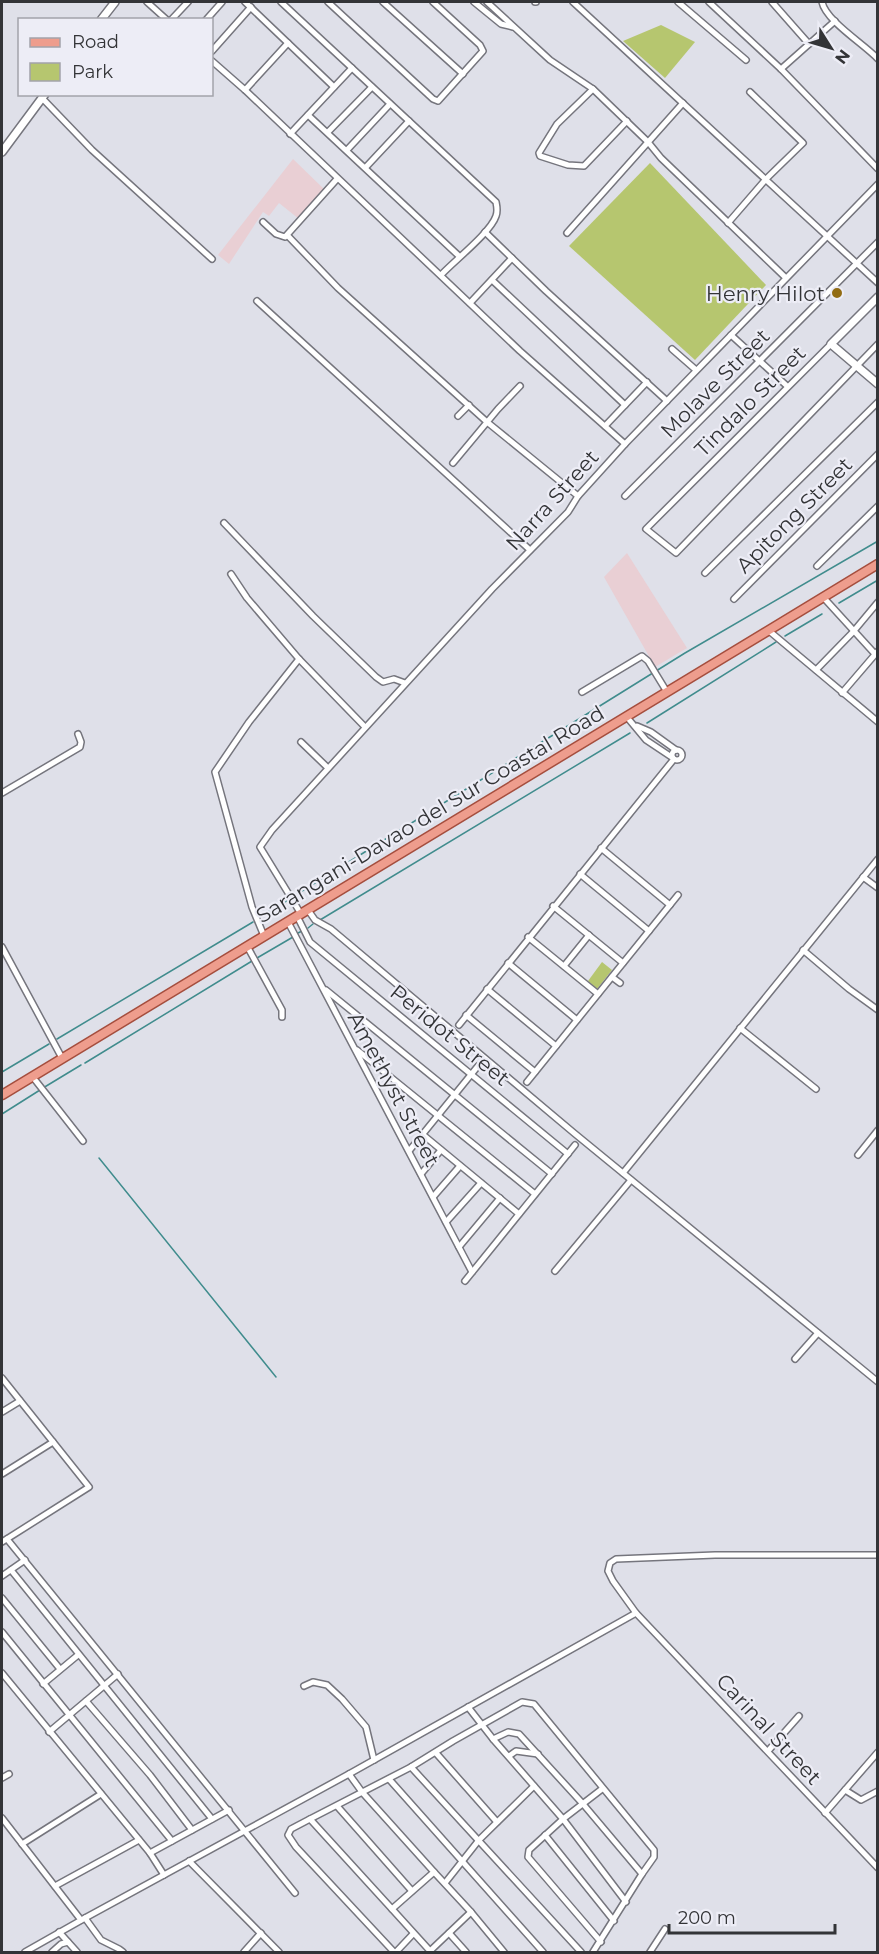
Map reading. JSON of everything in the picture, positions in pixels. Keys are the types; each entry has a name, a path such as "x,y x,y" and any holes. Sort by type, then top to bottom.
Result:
{"main road":[{"name":"Sarangani-Davao del Sur Coastal Road","path":"2,1095 878,564"}],"street":[{"path":"103,18 115,2"},
{"path":"171,18 188,2"},
{"path":"208,18 222,2"},
{"path":"245,2 334,87"},
{"path":"281,2 495,202 497,216 485,232 441,274"},
{"path":"328,2 436,101 439,101 483,51 480,45 433,2"},
{"path":"383,2 463,74"},
{"path":"474,2 496,21 514,27"},
{"path":"487,2 550,60 592,89 627,121 661,158 786,278"},
{"path":"573,2 878,283"},
{"path":"678,2 746,60"},
{"path":"709,2 782,69 878,169"},
{"path":"822,2 823,7 835,21 876,55"},
{"path":"151,3 167,18"},
{"path":"776,3 809,44"},
{"path":"213,50 251,7"},
{"path":"504,18 505,25"},
{"path":"782,69 835,21"},
{"path":"245,90 288,43"},
{"path":"213,62 420,258 441,274 520,351 625,444"},
{"path":"290,134 352,68"},
{"path":"328,132 372,87"},
{"path":"592,89 557,124 539,153 540,156 568,165 584,166 627,121"},
{"path":"728,223 766,179 803,143 750,92"},
{"path":"2,152 43,96 115,172 212,259"},
{"path":"567,233 682,103"},
{"path":"347,150 390,104"},
{"path":"308,115 459,256"},
{"path":"366,167 409,121"},
{"path":"262,222 281,237 288,236 337,179"},
{"name":"Narra Street","path":"302,913 260,847 405,683 568,512 578,496 625,444 878,184"},
{"path":"485,232 667,401"},
{"path":"288,236 339,288 487,422 578,496"},
{"name":"Molave Street","path":"625,496 878,242"},
{"path":"470,303 512,258"},
{"path":"492,280 625,405"},
{"name":"Tindalo Street","path":"857,366 676,553 646,529 878,297"},
{"path":"257,301 530,550"},
{"path":"731,335 787,386"},
{"path":"831,344 878,384"},
{"path":"857,366 878,344"},
{"path":"672,349 696,370"},
{"path":"605,426 647,382"},
{"path":"453,463 520,386"},
{"path":"705,573 878,402"},
{"path":"458,416 469,405"},
{"name":"Apitong Street","path":"734,598 878,454"},
{"path":"817,566 878,506"},
{"path":"224,523 313,616 376,677 383,682 394,679 405,683"},
{"path":"231,574 247,598 299,659 365,727"},
{"path":"823,597 853,632 876,652 842,693"},
{"path":"816,670 878,602"},
{"path":"768,630 878,722"},
{"path":"582,692 639,656 646,658 667,692"},
{"path":"264,936 252,907 215,772 249,722 299,659"},
{"path":"627,716 634,725 646,740 673,758 678,760 682,758 680,749 634,725"},
{"path":"2,793 80,747 78,734"},
{"path":"301,742 328,768"},
{"path":"459,1025 673,758 672,753 680,749"},
{"path":"601,848 670,905"},
{"path":"623,1173 878,859"},
{"path":"580,874 649,931"},
{"path":"863,877 878,888"},
{"path":"527,1082 678,896"},
{"path":"554,906 623,963"},
{"path":"301,947 310,942 302,913"},
{"path":"302,913 332,928 623,1173 878,1382"},
{"name":"Amethyst Street","path":"288,922 472,1272"},
{"path":"564,966 589,935"},
{"path":"528,937 598,994"},
{"name":"Peridot Street","path":"310,942 568,1154"},
{"path":"247,946 282,1010 282,1017"},
{"path":"2,947 62,1058"},
{"path":"803,950 878,1010"},
{"path":"508,963 577,1020"},
{"path":"612,977 620,983"},
{"path":"322,987 552,1174"},
{"path":"487,989 556,1046"},
{"path":"466,1015 535,1072"},
{"path":"740,1028 816,1089"},
{"path":"354,1048 535,1194"},
{"path":"409,1151 478,1066"},
{"path":"32,1077 83,1142"},
{"path":"858,1155 878,1130"},
{"path":"422,1134 519,1214"},
{"path":"465,1281 575,1146"},
{"path":"421,1174 441,1150"},
{"path":"433,1197 460,1166"},
{"path":"555,1271 631,1179"},
{"path":"446,1222 482,1183"},
{"path":"459,1247 500,1198"},
{"path":"795,1359 818,1333"},
{"path":"2,1378 89,1487 4,1540 25,1560 296,1893"},
{"path":"2,1412 20,1401"},
{"path":"2,1474 53,1442"},
{"name":"Carinal Street","path":"878,1555 715,1555 616,1559 610,1563 608,1571 636,1613 878,1868"},
{"path":"2,1576 25,1560"},
{"path":"11,1570 212,1819"},
{"path":"2,1598 60,1669"},
{"path":"25,1953 59,1932 349,1774 636,1613"},
{"path":"2,1632 172,1841"},
{"path":"43,1684 78,1655"},
{"path":"2,1674 150,1853 164,1875"},
{"path":"49,1732 118,1674"},
{"path":"304,1686 313,1683 327,1685 342,1699 366,1727 374,1760"},
{"path":"86,1701 150,1775 192,1830"},
{"path":"413,1934 395,1953 296,1847 288,1835 291,1829 411,1767 522,1702 534,1704 654,1850 654,1857 593,1953"},
{"path":"468,1707 563,1819 626,1902"},
{"path":"768,1751 799,1716"},
{"path":"493,1739 503,1733 519,1734 583,1804 642,1874"},
{"path":"508,1756 516,1751 539,1754"},
{"path":"825,1813 878,1752"},
{"path":"436,1753 497,1822"},
{"path":"411,1767 581,1953"},
{"path":"2,1778 9,1774"},
{"path":"349,1774 362,1792 471,1912 504,1953"},
{"path":"389,1779 464,1861 543,1953"},
{"path":"445,1883 479,1840 534,1786"},
{"path":"601,1941 528,1857 529,1850 545,1835 602,1789"},
{"path":"845,1790 861,1800 878,1791"},
{"path":"22,1844 101,1794"},
{"path":"337,1806 412,1891"},
{"path":"150,1853 229,1810"},
{"path":"2,1818 101,1940 119,1948 123,1953"},
{"path":"310,1819 430,1952 471,1912"},
{"path":"545,1835 614,1922"},
{"path":"55,1886 139,1840"},
{"path":"189,1861 279,1953"},
{"path":"392,1909 434,1872"},
{"path":"651,1953 665,1929"},
{"path":"59,1932 77,1953"},
{"path":"244,1953 261,1933"},
{"path":"449,1933 466,1953"},
{"path":"52,1953 59,1946 68,1942"}],"shaded area":[{"path":"293,159 324,189 299,219 279,203 269,216 263,212 229,264 218,255"},
{"path":"627,553 687,648 655,667 604,577"}],"green space":[{"path":"661,25 695,42 665,78 623,41"},
{"path":"650,163 766,285 695,360 569,246"},
{"path":"602,962 612,970 597,989 588,981"}],"waterway":[{"path":"294,896 685,653 878,541"},
{"path":"839,603 878,580"},
{"path":"785,636 822,614"},
{"path":"647,723 776,642"},
{"path":"320,920 630,733"},
{"path":"266,913 290,899"},
{"path":"57,1039 253,922"},
{"path":"308,928 313,924"},
{"path":"298,933 302,931"},
{"path":"257,958 293,937"},
{"path":"85,1063 252,961"},
{"path":"2,1072 49,1044"},
{"path":"43,1088 81,1065"},
{"path":"2,1114 40,1090"},
{"path":"99,1158 276,1377"}],"place":[{"name":"Henry Hilot","path":"837,293"}]}
